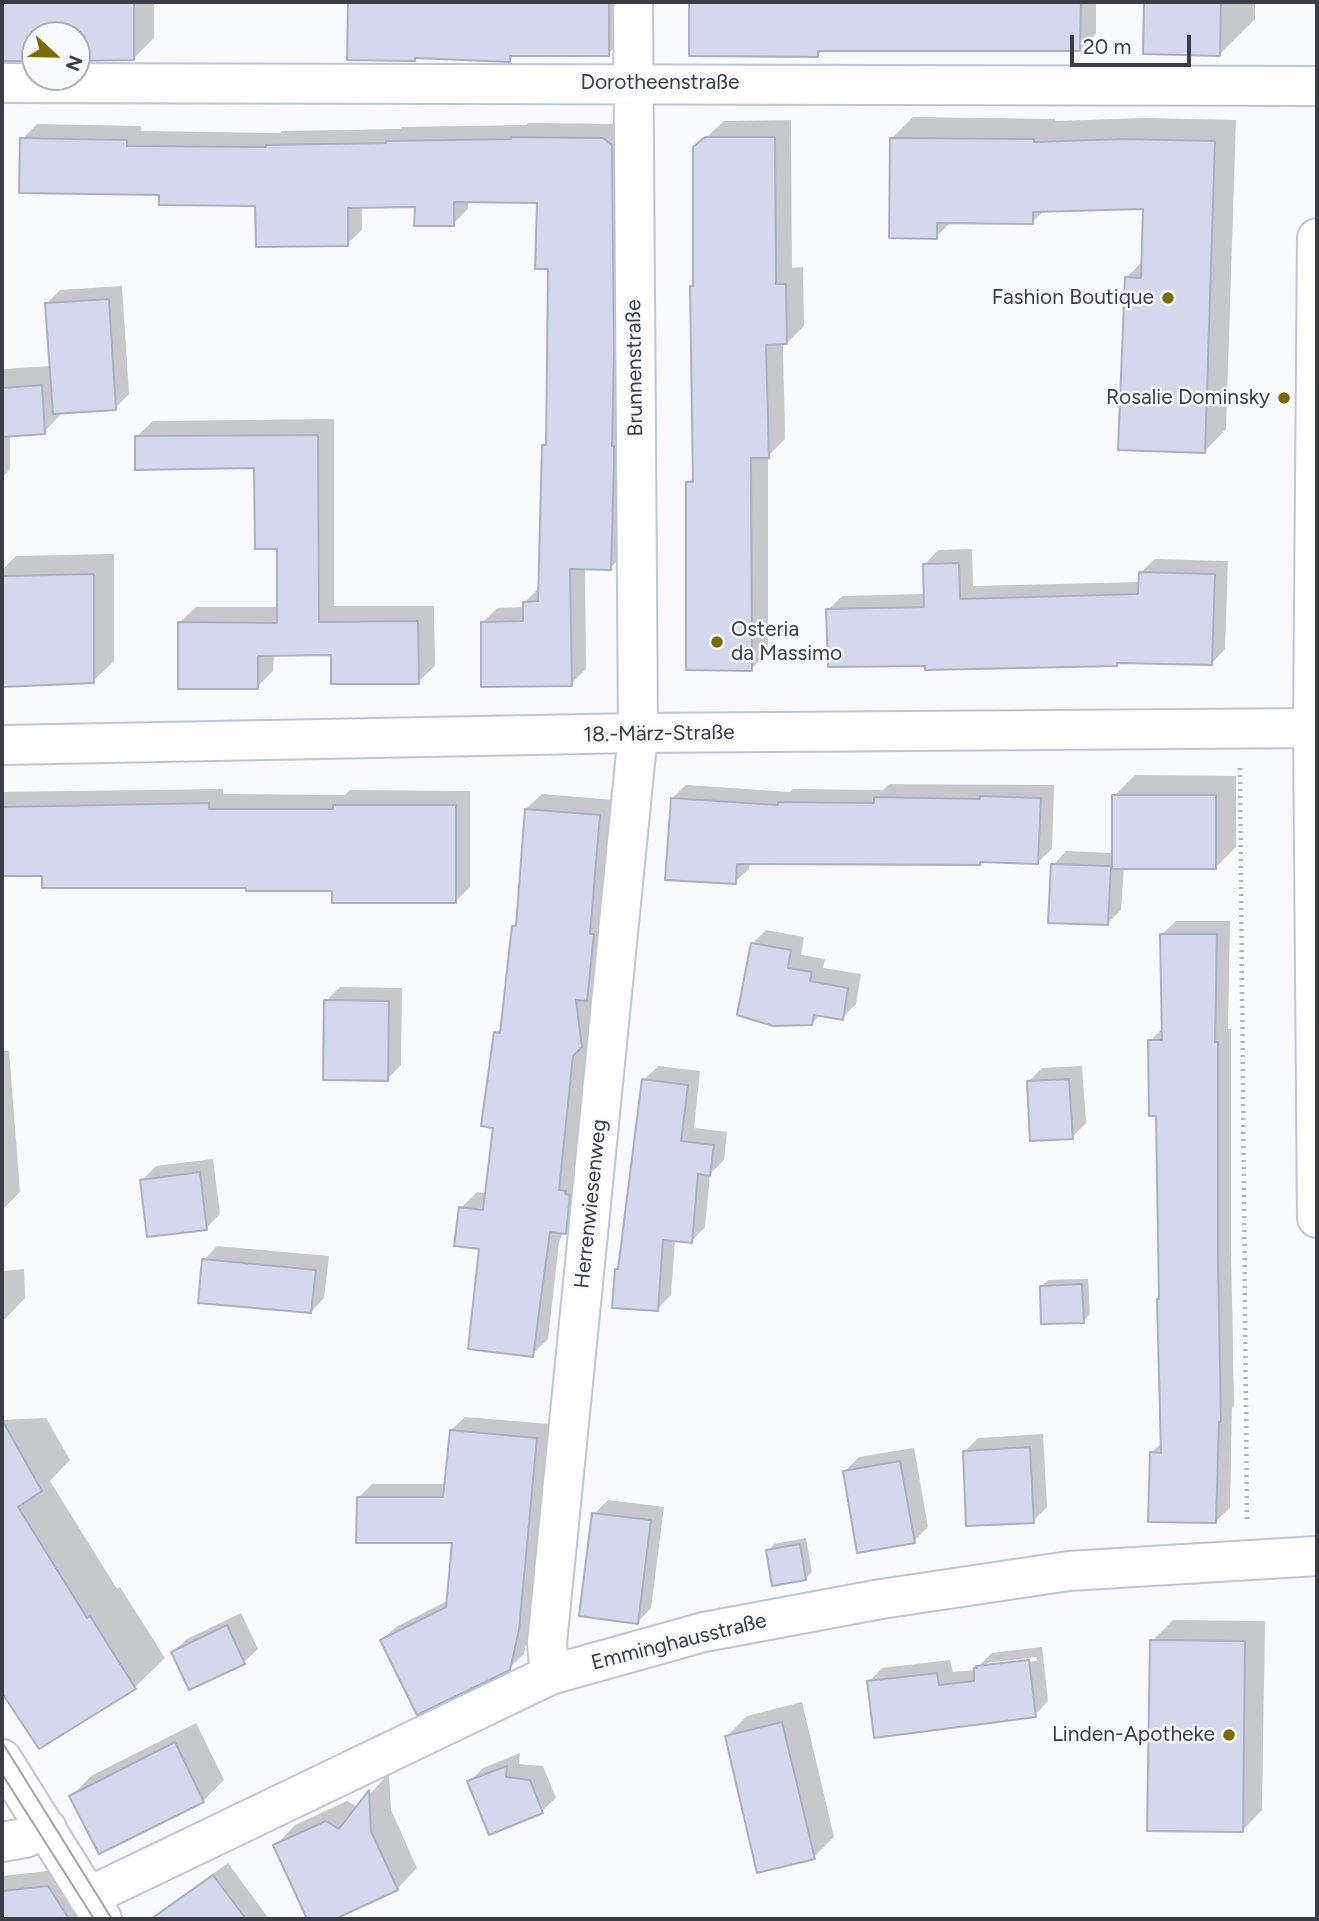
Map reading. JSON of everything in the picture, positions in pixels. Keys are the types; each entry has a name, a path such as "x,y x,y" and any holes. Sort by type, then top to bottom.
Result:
{"street":[{"name":"Brunnenstraße","path":"633,2 638,733"},
{"name":"Dorotheenstraße","path":"2,83 1317,86"},
{"path":"1317,238 1317,1218"},
{"name":"18.-März-Straße","path":"2,745 638,733 1315,728"},
{"name":"Herrenwiesenweg","path":"550,1675 547,1643 638,733"},
{"name":"Emminghausstraße","path":"95,1908 550,1675 704,1632 881,1600 1069,1571 1317,1556"},
{"path":"2,1759 95,1908"},
{"path":"2,1842 26,1838 47,1829"}],"path":[{"path":"1240,729 1247,1561"}],"building":[{"path":"2,2 134,2 134,60 91,61 91,21 21,21 21,61 2,61"},
{"path":"348,2 609,2 609,56 510,56 510,62 415,58 415,61 347,60"},
{"path":"689,2 1081,2 1080,51 818,51 818,57 689,56"},
{"path":"1144,2 1221,2 1220,56 1143,54"},
{"path":"511,137 603,138 612,145 614,463 611,570 570,569 572,686 481,687 481,622 523,621 523,602 538,601 542,445 546,445 548,269 535,269 537,203 454,202 454,226 414,226 415,207 348,208 348,246 256,247 255,206 159,205 159,195 19,193 20,138 127,140 127,146 266,147"},
{"path":"705,137 775,137 776,284 786,284 787,344 766,345 769,458 751,458 752,671 686,670 686,482 693,482 690,286 693,286 693,147"},
{"path":"890,138 1034,139 1034,142 1123,139 1215,141 1205,453 1118,450 1125,277 1141,278 1143,209 1033,212 1033,224 937,223 937,239 889,238"},
{"path":"109,299 116,410 53,414 45,303"},
{"path":"42,385 45,434 2,437 2,388"},
{"path":"318,435 319,622 418,621 419,684 331,684 331,655 258,656 258,689 178,689 178,622 277,623 277,549 255,549 254,468 135,470 135,436"},
{"path":"959,563 960,599 1138,594 1139,572 1215,574 1212,665 1117,663 1117,666 925,670 925,666 828,667 826,609 924,607 923,564"},
{"path":"94,574 94,683 2,687 2,576"},
{"path":"1112,795 1216,795 1216,869 1112,869"},
{"path":"980,796 1041,798 1038,864 737,864 736,884 665,880 671,798 778,805 778,802 874,803 874,797 980,799"},
{"path":"209,803 209,809 456,805 456,903 332,903 332,891 246,891 246,888 42,888 42,876 2,876 2,807"},
{"path":"525,809 600,815 590,934 594,934 587,1001 576,1000 582,1047 573,1056 559,1190 570,1195 566,1234 550,1232 533,1357 468,1349 479,1249 454,1246 459,1207 483,1210 493,1128 481,1126 494,1032 500,1033 512,926 516,926"},
{"path":"1051,864 1111,866 1108,925 1048,923"},
{"path":"1160,934 1217,934 1215,1042 1218,1042 1221,1421 1216,1523 1148,1522 1150,1452 1161,1453 1156,1116 1149,1116 1148,1040 1162,1040"},
{"path":"751,943 791,950 788,968 812,972 810,981 848,988 843,1020 814,1015 812,1025 773,1026 737,1015"},
{"path":"324,1000 389,1001 388,1081 323,1080"},
{"path":"642,1079 688,1085 681,1141 714,1145 710,1176 698,1174 692,1243 663,1240 658,1311 612,1308"},
{"path":"1069,1079 1073,1139 1030,1141 1027,1081"},
{"path":"200,1172 207,1230 147,1237 140,1180"},
{"path":"202,1259 316,1270 311,1313 198,1303"},
{"path":"1082,1284 1084,1323 1041,1324 1040,1286"},
{"path":"2,1420 42,1491 18,1507 87,1618 90,1616 136,1689 39,1749 2,1693"},
{"path":"450,1430 537,1438 519,1630 510,1670 417,1715 380,1640 446,1607 452,1543 356,1543 357,1497 443,1497"},
{"path":"1030,1447 1034,1523 966,1526 963,1451"},
{"path":"900,1461 915,1543 857,1553 843,1471"},
{"path":"592,1513 651,1520 638,1624 579,1616"},
{"path":"800,1544 806,1580 772,1586 766,1550"},
{"path":"227,1625 245,1664 189,1690 171,1652"},
{"path":"1150,1640 1245,1641 1243,1832 1147,1831"},
{"path":"1029,1660 1036,1717 874,1738 867,1681 937,1673 939,1685 974,1681 976,1666"},
{"path":"782,1722 815,1859 757,1873 725,1736"},
{"path":"175,1742 204,1802 99,1854 69,1796"},
{"path":"507,1766 506,1777 530,1780 543,1813 489,1835 467,1781"},
{"path":"369,1790 371,1831 398,1890 335,1919 307,1919 273,1845 326,1821 339,1829"},
{"path":"213,1875 246,1919 151,1919"},
{"path":"48,1886 69,1919 2,1919 2,1891"}],"tram line":[{"path":"2,1742 112,1919"},
{"path":"2,1774 94,1919"}],"place":[{"name":"Fashion Boutique","path":"1168,298"},
{"name":"Rosalie Dominsky","path":"1284,398"},
{"name":"Osteria da Massimo","path":"717,642"},
{"name":"Linden-Apotheke","path":"1229,1735"}]}
